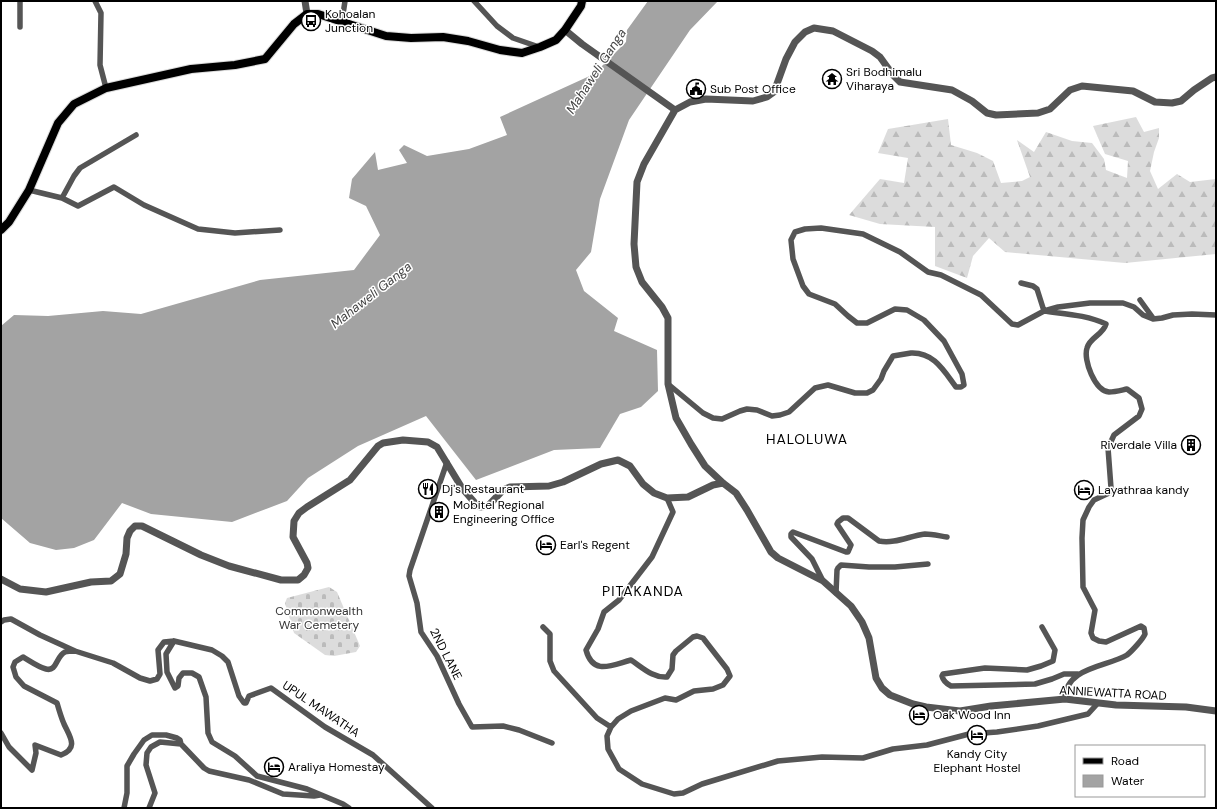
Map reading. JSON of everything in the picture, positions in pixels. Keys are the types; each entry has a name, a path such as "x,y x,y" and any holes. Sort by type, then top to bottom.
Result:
{"main road":[{"path":"1,230 9,222 29,190 58,123 74,104 106,88 191,69 235,65 265,59 294,24 307,14 318,14 386,36 411,38 443,36 500,50 522,53 556,40 582,6 582,1"}],"street":[{"path":"20,1 20,27"},
{"path":"95,1 101,13 100,65 106,88"},
{"path":"305,1 307,14"},
{"path":"342,21 345,1"},
{"path":"474,1 497,26 513,38 540,47"},
{"path":"565,30 675,110 690,102 706,99 753,101 767,97 774,92 786,59 795,42 805,32 814,28 833,32 872,51 880,57 900,82 952,90 987,112 996,115 1038,113 1050,108 1070,90 1082,86 1133,91 1155,102 1172,103 1180,101 1194,90 1216,77"},
{"name":"ANNIEWATTA ROAD","path":"675,110 644,164 636,182 634,244 636,267 642,282 662,307 668,318 668,384 676,418 705,466 736,493 771,552 778,558 823,582 851,606 862,622 869,638 876,678 882,688 890,695 913,704 960,711 991,706 1066,699 1116,706 1186,707 1216,711"},
{"path":"62,198 80,168 136,135"},
{"path":"29,190 62,198 78,206 114,187 144,205 198,229 234,233 280,230"},
{"path":"668,384 702,413 713,418 722,419 747,409 757,410 772,416 780,415 789,412 816,388 828,384 855,393 866,393 873,390 881,379 893,356 913,353 930,356 937,361 956,387 961,387 964,385 962,374 944,341 924,320 907,310 895,309 867,323 857,323 835,304 809,294 803,286 793,259 790,240 796,232 805,229 821,228 862,234 880,242 900,252 928,272 981,295 1012,324 1018,326 1044,311 1058,307 1090,303 1123,303 1134,306 1143,314 1154,319 1173,315 1216,315"},
{"path":"1021,283 1033,286 1037,289 1044,311"},
{"path":"1140,300 1154,319"},
{"path":"1042,627 1055,650 1053,661 1027,670 985,668 943,674 942,677 951,686 1041,683 1064,674 1078,674 1128,654 1146,634 1144,628 1141,626 1106,642 1098,641 1093,638 1091,633 1094,610 1083,587 1083,520 1094,500 1109,493 1112,488 1108,448 1114,435 1139,416 1142,409 1139,398 1128,389 1108,392 1103,390 1090,373 1086,360 1086,348 1090,340 1104,330 1106,324 1096,319 1044,311"},
{"path":"1,579 20,589 46,592 91,582 111,581 120,574 126,554 127,538 130,531 135,526 142,526 201,555 229,566 281,580 298,580 304,575 308,568 307,563 293,537 294,521 299,514 307,507 350,480 378,446 383,443 403,440 428,442 437,448 462,488 480,507 488,506 503,490 510,487 549,486 562,482 601,464 618,460 630,466 643,484 654,493 667,498 688,497 713,485 724,484"},
{"name":"2ND LANE","path":"447,462 409,576 417,603 421,632 437,656 459,704 472,727 503,726 519,730 552,743"},
{"path":"667,498 673,512 652,557 619,600 604,612 598,629 586,650 588,657 595,666 603,667 631,660 654,676 660,678 667,677 672,669 673,655 693,637 697,636 703,638 727,669 730,676 723,684 713,689 694,691 676,700 664,698 632,711 618,719 611,727 607,736 608,749 619,769 642,784 674,794 683,793 702,784 778,761 822,756 862,758 893,749 928,745 969,734 997,732 1088,714 1098,703"},
{"path":"823,582 812,559 791,537 793,532 846,552 848,552 851,545 838,527 838,522 843,518 848,518 879,542 899,541 923,534 947,537"},
{"path":"836,593 837,570 841,565 895,567 928,564"},
{"path":"1,622 11,618 40,635 75,651 113,663 140,678 150,681 157,679 160,674 158,650 164,642 174,640"},
{"path":"543,627 550,634 550,661 554,671 597,718 611,727"},
{"path":"174,640 166,654 167,672 175,688 178,686 179,678 183,673 192,673 199,677 206,697 208,733 212,742 235,756 257,776 307,789 349,808"},
{"name":"UPUL MAWATHA","path":"174,640 212,650 222,656 228,662 238,696 244,703 246,703 249,696 271,688 325,727 373,755 432,808"},
{"path":"1,733 10,747 32,770 36,753 35,745 61,755 68,752 72,744 71,738 63,722 57,703 24,686 16,677 13,666 15,662 23,658 45,669 51,669 65,652 75,651"},
{"path":"1066,699 1065,694 1068,687 1078,674"},
{"path":"124,808 127,793 127,766 144,740 152,735 166,735 177,738 204,768 209,771 249,780 283,794 320,795"},
{"path":"149,808 155,793 146,765 147,753 151,747 160,742 181,744"}],"green space":[{"path":"1136,117 1144,132 1159,128 1159,138 1150,171 1158,189 1177,174 1190,182 1216,179 1216,254 1125,263 1005,252 989,238 973,256 967,278 935,266 935,227 880,224 849,215 880,179 904,183 908,158 878,153 888,129 948,119 951,145 977,153 993,161 1001,183 1022,181 1030,177 1017,140 1034,152 1046,132 1072,141 1092,143 1104,159 1106,170 1127,178 1128,161 1105,154 1093,126"},
{"name":"Commonwealth War Cemetery","path":"329,587 337,592 360,646 356,652 334,656 325,655 294,633 285,603 287,598"}],"water":[{"name":"Mahaweli Ganga","path":"648,1 718,1 690,30 629,120 600,199 591,252 576,270 584,291 618,318 614,331 657,350 658,391 641,407 620,414 600,448 554,450 476,480 426,416 358,446 308,478 287,501 232,522 151,514 122,503 94,540 74,548 56,550 30,543 1,518 1,326 14,315 48,316 103,311 141,314 260,280 354,270 380,235 366,206 349,198 352,179 375,152 378,170 407,163 399,150 404,145 427,156 469,149 507,135 500,117 594,74 626,42 627,30"}],"place":[{"name":"Kohoalan Junction","path":"311,21"},
{"name":"Sri Bodhimalu Viharaya","path":"832,79"},
{"name":"Sub Post Office","path":"696,89"},
{"name":"Riverdale Villa","path":"1191,445"},
{"name":"Dj's Restaurant","path":"428,489"},
{"name":"Layathraa kandy","path":"1084,490"},
{"name":"Mobitel Regional Engineering Office","path":"439,512"},
{"name":"Earl's Regent","path":"546,545"},
{"name":"Oak Wood Inn","path":"919,715"},
{"name":"Kandy City Elephant Hostel","path":"977,735"},
{"name":"Araliya Homestay","path":"274,767"}],"district":[{"name":"HALOLUWA","path":"807,439"},
{"name":"PITAKANDA","path":"643,591"}]}
